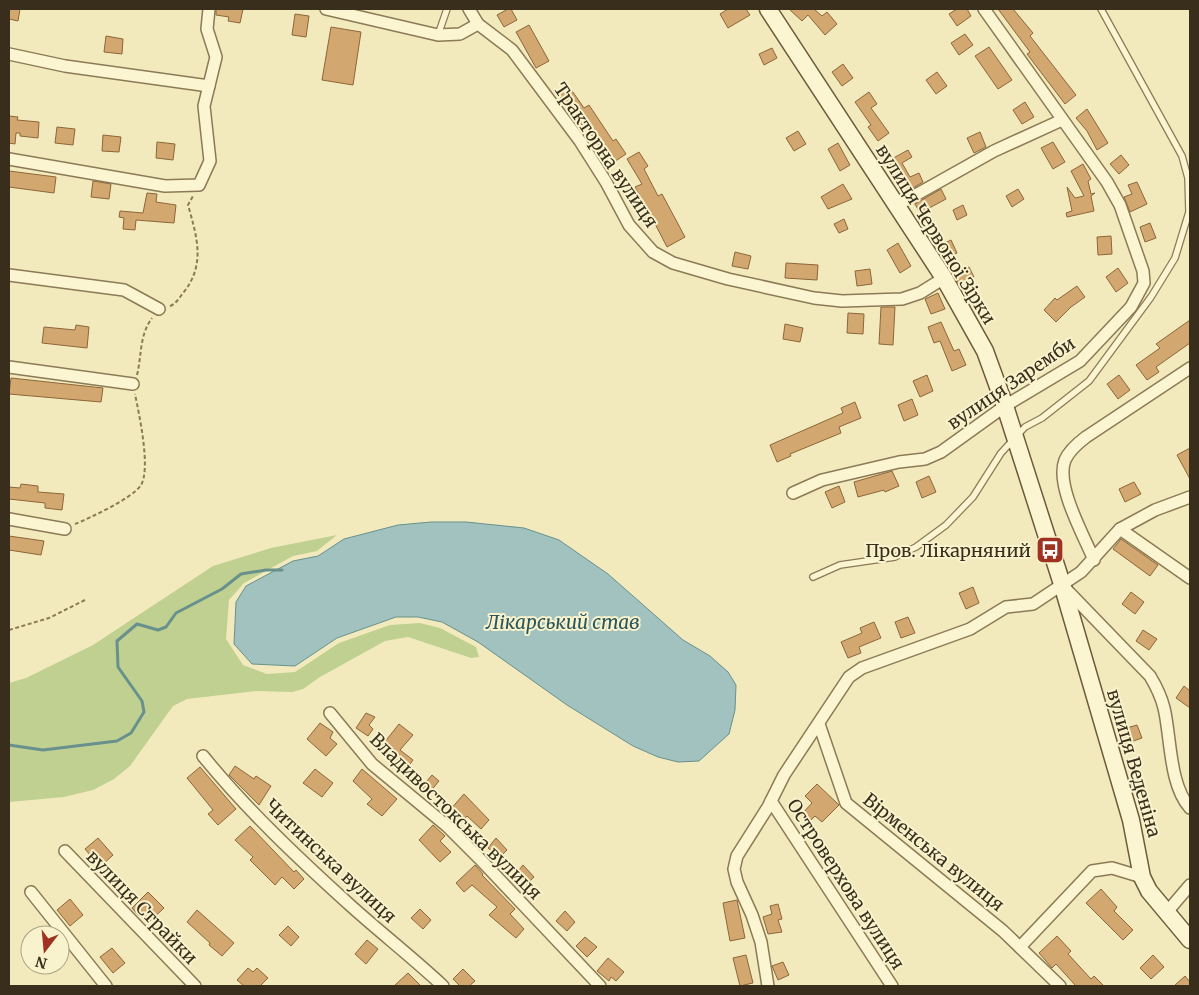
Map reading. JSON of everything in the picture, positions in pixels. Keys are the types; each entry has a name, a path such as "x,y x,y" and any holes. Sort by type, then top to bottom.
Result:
{"street":[{"path":"9,159 165,186 199,185 210,161 204,106 216,57 207,30 209,9"},
{"path":"326,9 437,36 460,34 478,24"},
{"name":"Тракторна вулиця","path":"469,9 478,24 512,50 580,141 640,240 653,252 673,263 728,279 814,298 842,301 902,299 920,293 944,278"},
{"name":"вулиця Червоної Зірки","path":"768,9 944,278 985,351 1005,406 1062,584"},
{"name":"вулиця Заремби","path":"793,493 822,480 899,462 924,459 941,452 1005,406 1080,361 1131,306 1144,283 1143,271 1114,195 984,9"},
{"path":"9,54 65,66 209,86"},
{"path":"896,206 994,151 1062,120"},
{"path":"9,275 124,290 159,309"},
{"path":"9,367 133,384"},
{"path":"1094,560 1064,488 1062,473 1065,460 1086,437 1190,368"},
{"path":"768,986 761,942 752,915 737,882 734,869 737,856 743,842 771,801 784,775 850,677 862,668 970,629 1006,607 1033,604 1081,572 1094,560 1120,529 1155,510 1190,497"},
{"path":"9,519 65,529"},
{"path":"1120,529 1190,578"},
{"path":"1062,584 1150,676 1159,692 1164,707 1176,779 1190,808"},
{"name":"вулиця Веденіна","path":"1062,584 1131,820 1142,877 1149,891 1190,940"},
{"name":"Владивостокська вулиця","path":"330,713 372,764 447,826 600,986"},
{"name":"Вірменська вулиця","path":"819,724 846,803 1020,948 1060,986"},
{"name":"Читинська вулиця","path":"203,756 235,795 278,838 352,907 443,986"},
{"name":"Островерхова вулиця","path":"771,801 892,986"},
{"name":"вулиця Страйки","path":"65,851 195,986"},
{"path":"1020,948 1092,871 1112,868 1142,877"},
{"path":"1168,912 1190,885"},
{"path":"31,892 106,986"}],"lane":[{"path":"437,36 447,9"},
{"path":"813,577 840,565 895,557 916,547 946,524 973,497 992,466 1025,427 1079,390 1108,357 1151,297 1175,258 1189,212 1188,178 1182,156 1101,9"}],"path":[{"path":"65,529 106,511 141,486 145,470 133,384 138,374 140,344 146,326 159,309 174,304 187,288 199,264 196,232 188,205 199,185"},
{"path":"9,630 49,618 84,600"}],"green space":[{"path":"337,535 317,551 293,556 244,583 229,600 226,639 243,665 267,674 295,672 339,643 390,625 420,623 440,628 476,647 479,657 471,658 408,637 385,641 320,677 303,689 292,692 257,691 187,699 173,706 130,766 114,779 93,790 64,797 9,802 9,683 26,678 93,645 213,566 271,548"}],"water":[{"name":"Лікарський став","path":"431,522 466,522 524,528 559,540 608,574 683,640 710,656 728,672 736,685 735,710 729,734 699,761 678,762 658,757 633,746 567,705 478,642 442,622 418,617 396,617 337,638 295,666 252,664 234,644 236,602 246,586 293,561 318,556 344,539 398,525"}],"building":[{"path":"9,9 20,9 18,21 9,19"},
{"path":"216,9 243,9 240,23 228,21 229,17 216,15"},
{"path":"511,9 517,20 504,27 497,15"},
{"path":"728,9 746,9 750,15 728,28 720,14"},
{"path":"789,9 814,9 822,16 827,12 837,24 825,35 808,15 802,21"},
{"path":"957,9 967,9 971,16 957,26 949,14"},
{"path":"998,9 1013,9 1033,33 1030,36 1076,95 1065,104 1027,54 1030,52"},
{"path":"295,14 309,16 306,37 292,35"},
{"path":"529,25 549,61 536,68 516,32"},
{"path":"331,27 361,32 353,85 322,80"},
{"path":"965,34 973,45 959,55 951,43"},
{"path":"106,36 123,39 122,54 104,52"},
{"path":"989,47 1012,80 998,89 975,56"},
{"path":"772,48 777,58 764,65 759,54"},
{"path":"843,64 853,78 842,86 832,72"},
{"path":"937,72 947,86 936,94 926,80"},
{"path":"568,85 584,108 589,105 613,141 616,139 626,154 614,162 602,145 600,146 582,125 569,106 567,108 557,93"},
{"path":"869,92 877,104 871,108 889,133 878,141 868,127 871,125 855,102"},
{"path":"1025,102 1034,117 1022,124 1013,110"},
{"path":"1087,109 1108,143 1097,150 1087,131 1076,118"},
{"path":"9,116 18,117 17,120 39,122 38,138 20,136 20,133 16,133 15,144 9,143"},
{"path":"57,127 75,129 73,145 55,143"},
{"path":"798,131 806,144 794,151 786,138"},
{"path":"980,132 986,147 974,153 967,138"},
{"path":"103,135 121,137 119,152 102,151"},
{"path":"157,142 175,144 173,160 156,158"},
{"path":"1053,142 1065,162 1053,169 1041,148"},
{"path":"838,143 850,165 840,171 828,149"},
{"path":"908,150 912,157 902,163 910,177 919,173 923,182 908,191 900,174 896,176 888,161"},
{"path":"639,152 648,166 644,169 658,196 662,194 685,237 667,247 652,218 645,221 638,207 643,204 635,187 642,184 627,159"},
{"path":"1121,155 1129,165 1119,174 1110,164"},
{"path":"1083,164 1091,179 1088,181 1091,194 1095,193 1091,196 1094,211 1067,217 1066,213 1072,211 1067,187 1075,198 1084,196 1071,171"},
{"path":"9,171 56,177 54,193 9,187"},
{"path":"93,181 111,184 109,199 91,197"},
{"path":"1137,182 1147,204 1130,212 1124,197 1132,194 1128,185"},
{"path":"843,184 852,199 828,209 821,197"},
{"path":"941,189 946,199 920,213 915,204"},
{"path":"1018,189 1024,199 1012,207 1006,196"},
{"path":"147,193 157,194 156,202 176,205 174,223 136,220 135,230 123,229 124,218 119,217 120,211 143,213"},
{"path":"963,205 967,215 957,220 953,210"},
{"path":"844,219 848,229 839,233 834,224"},
{"path":"1150,223 1156,238 1145,242 1140,227"},
{"path":"1111,236 1112,254 1098,255 1097,237"},
{"path":"951,240 957,253 947,258 941,245"},
{"path":"898,243 911,266 900,273 887,250"},
{"path":"735,252 751,256 748,269 732,266"},
{"path":"786,263 818,265 817,280 785,278"},
{"path":"969,267 974,277 959,285 954,274"},
{"path":"1118,268 1128,283 1116,292 1106,277"},
{"path":"870,269 872,284 857,286 855,271"},
{"path":"1077,286 1085,297 1071,307 1056,322 1044,310 1055,298 1057,300"},
{"path":"938,293 945,309 931,314 925,299"},
{"path":"881,307 895,307 893,345 879,344"},
{"path":"848,313 864,314 863,334 847,333"},
{"path":"1190,320 1190,343 1156,367 1159,372 1147,380 1136,365 1160,348 1156,344"},
{"path":"941,322 954,351 959,349 966,365 952,371 940,341 934,343 928,327"},
{"path":"785,324 803,328 800,342 783,339"},
{"path":"76,325 89,327 87,348 42,343 44,327 75,330"},
{"path":"927,375 933,391 920,397 913,381"},
{"path":"1119,375 1130,390 1118,399 1107,384"},
{"path":"11,378 103,388 101,402 9,394"},
{"path":"912,399 918,415 904,421 898,405"},
{"path":"855,402 861,418 839,427 841,433 790,454 791,456 777,462 770,445 843,413 841,408"},
{"path":"1190,448 1190,479 1177,455"},
{"path":"892,471 899,486 885,492 884,490 858,497 854,482"},
{"path":"929,476 936,492 922,498 916,482"},
{"path":"1134,482 1141,494 1125,502 1119,489"},
{"path":"21,484 38,486 38,492 64,494 62,510 45,508 45,503 9,499 9,487 20,488"},
{"path":"839,486 845,502 832,508 825,492"},
{"path":"9,536 44,541 41,555 9,550"},
{"path":"1121,539 1158,565 1150,576 1113,549"},
{"path":"973,587 979,603 966,609 959,593"},
{"path":"1131,592 1144,602 1135,614 1122,604"},
{"path":"908,617 915,633 901,638 895,622"},
{"path":"874,622 881,638 859,647 861,653 848,658 841,642 862,633 860,628"},
{"path":"1143,630 1157,639 1149,650 1136,641"},
{"path":"1184,686 1190,691 1190,708 1176,698"},
{"path":"366,713 375,717 369,725 373,729 368,736 356,728"},
{"path":"320,723 333,732 330,738 337,744 326,756 307,739"},
{"path":"399,724 413,735 400,750 413,760 405,771 380,748"},
{"path":"1137,725 1142,738 1125,744 1120,730"},
{"path":"235,766 254,779 256,776 271,786 259,805 229,775"},
{"path":"200,767 236,809 218,825 208,814 213,810 187,778"},
{"path":"315,769 333,783 322,797 303,783"},
{"path":"362,769 397,799 382,816 367,804 372,799 353,781"},
{"path":"432,775 439,781 429,793 422,787"},
{"path":"817,784 839,805 822,822 815,816 809,822 801,815 812,803 805,796"},
{"path":"464,794 489,820 481,829 467,816 461,823 448,812"},
{"path":"433,825 445,836 440,841 451,852 440,862 419,840"},
{"path":"250,826 294,872 296,870 304,879 294,889 282,877 275,885 250,860 253,857 235,840"},
{"path":"98,838 113,855 100,867 85,849"},
{"path":"496,838 507,850 499,858 488,848"},
{"path":"475,865 482,875 515,909 510,914 524,929 516,938 489,915 497,907 472,885 464,892 456,883"},
{"path":"523,865 534,877 526,885 515,875"},
{"path":"1101,889 1117,907 1114,911 1133,930 1123,940 1086,903"},
{"path":"148,892 164,908 150,921 142,913 139,916 132,908"},
{"path":"70,899 83,915 70,926 57,910"},
{"path":"737,900 745,938 730,941 723,903"},
{"path":"778,904 782,919 778,920 782,932 768,934 763,917 772,914 770,906"},
{"path":"420,909 431,920 423,929 411,918"},
{"path":"197,910 234,943 222,956 187,922"},
{"path":"565,911 575,922 567,931 556,921"},
{"path":"288,926 299,937 291,946 279,935"},
{"path":"1057,936 1071,951 1068,954 1091,979 1094,976 1104,986 1076,986 1056,964 1052,968 1039,953"},
{"path":"585,937 597,947 587,957 576,946"},
{"path":"367,940 378,949 366,964 355,954"},
{"path":"112,948 125,963 113,973 100,957"},
{"path":"746,955 753,983 740,986 733,958"},
{"path":"1153,955 1164,967 1151,979 1140,968"},
{"path":"608,958 624,972 616,981 611,977 609,981 597,971"},
{"path":"783,962 789,975 778,980 772,966"},
{"path":"248,968 253,972 257,968 268,978 260,986 244,986 237,980"},
{"path":"463,969 475,981 469,986 460,986 453,979"},
{"path":"408,973 421,986 394,986"},
{"path":"1185,976 1190,982 1190,986 1174,986"}],"waterway":[{"path":"9,745 43,750 117,741 131,733 144,712 142,701 118,667 117,641 137,624 158,630 166,627 176,613 222,589 241,574 266,570 282,570"}],"place":[{"name":"Пров. Лікарняний","path":"1050,550"}]}
